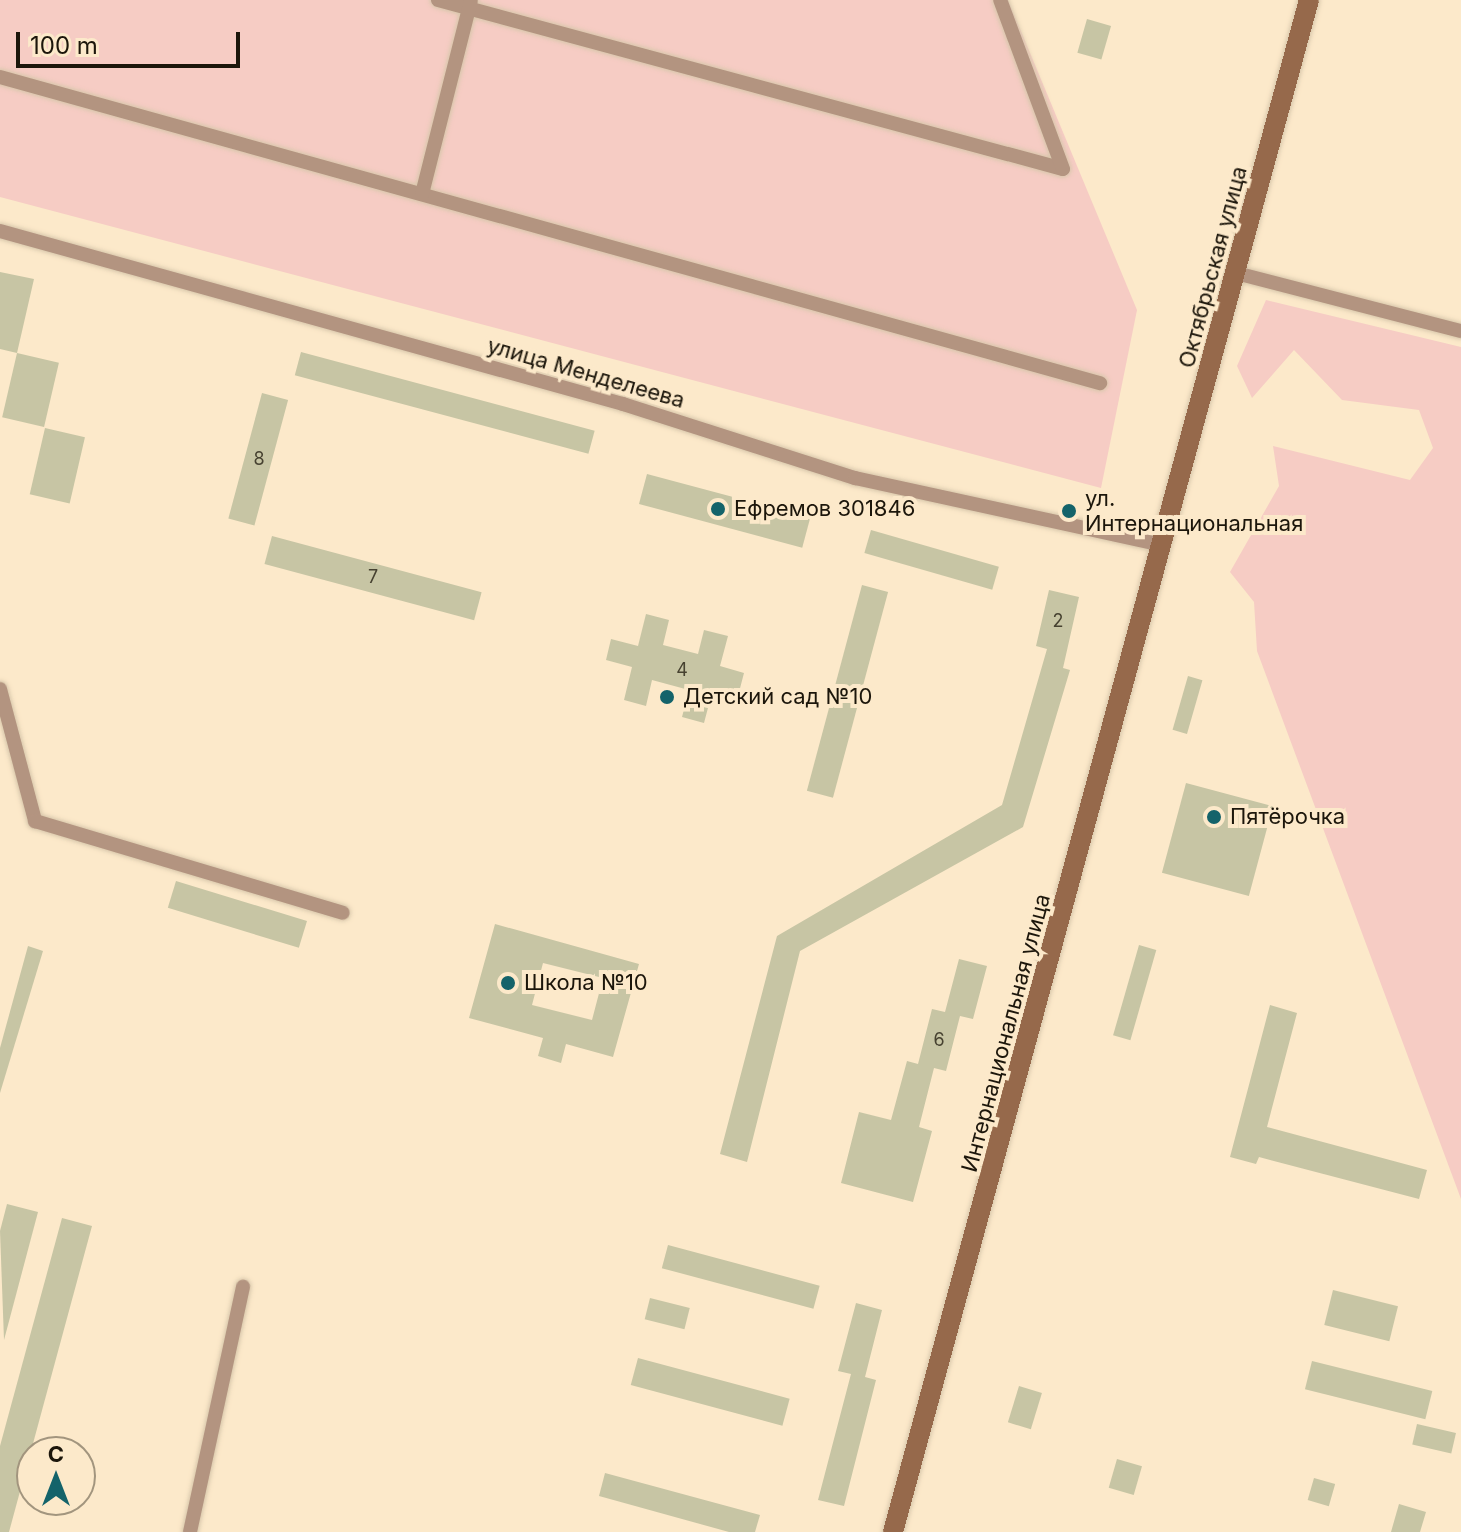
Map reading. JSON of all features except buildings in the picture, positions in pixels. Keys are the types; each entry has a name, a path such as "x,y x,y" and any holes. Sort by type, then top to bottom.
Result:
{"street":[{"path":"438,0 470,4 1063,169 1000,0"},
{"name":"Октябрьская улица","path":"1162,545 1309,0"},
{"path":"422,194 470,4"},
{"path":"0,77 1100,383"},
{"name":"улица Менделеева","path":"0,231 623,404 855,478 1162,545"},
{"path":"1236,273 1461,331"},
{"name":"Интернациональная улица","path":"893,1532 1162,545"},
{"path":"0,689 35,821 343,913"},
{"path":"190,1532 243,1287"}],"shaded area":[{"path":"0,0 1008,0 1137,310 1101,488 0,197"},
{"path":"1266,300 1461,347 1461,1199 1257,651 1254,602 1230,572 1279,486 1273,446 1410,480 1433,448 1419,410 1342,400 1294,350 1252,398 1237,366"}],"place":[{"name":"Ефремов 301846","path":"718,509"},
{"name":"ул. Интернациональная","path":"1069,511"},
{"name":"Детский сад №10","path":"667,697"},
{"name":"Пятёрочка","path":"1214,817"},
{"name":"Школа №10","path":"508,983"}]}
